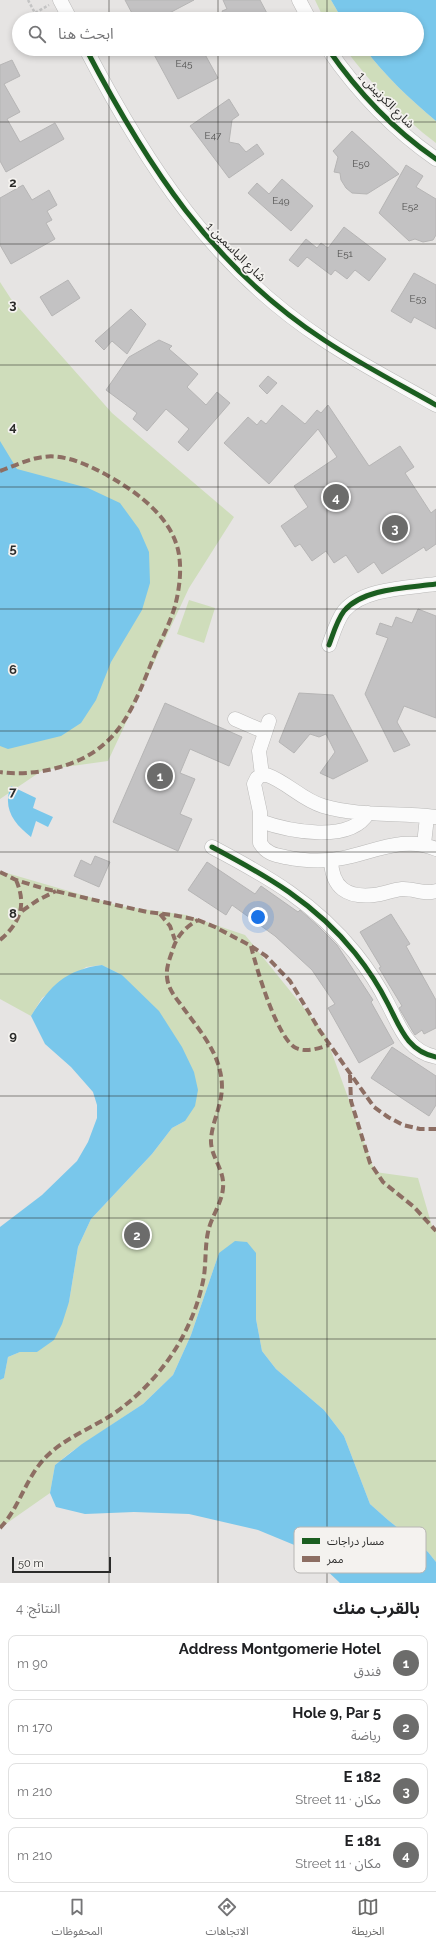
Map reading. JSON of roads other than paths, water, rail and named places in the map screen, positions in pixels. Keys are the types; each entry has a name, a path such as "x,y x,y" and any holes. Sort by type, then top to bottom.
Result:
{"street":[{"path":"299,0 305,12"},
{"path":"56,2 64,12"},
{"name":"شارع الياسمين 1","path":"90,56 158,174 191,219 221,253 253,284 287,313 324,340 436,405"},
{"name":"شارع الكرنيش 1","path":"333,56 370,101 392,123 436,158"},
{"path":"329,645 343,612 352,603 363,596 436,584"},
{"path":"235,719 267,727 259,751 262,775"},
{"path":"262,775 276,780 324,806 368,813 434,817 430,847 389,846 331,860 303,860 269,853 260,843 260,821 257,795 254,784 257,778 262,775"},
{"path":"257,795 276,780"},
{"path":"260,821 290,830 321,832 352,827 364,819 368,813"},
{"path":"212,847 266,875 314,910 355,953 372,977 408,1042 418,1051 436,1057"},
{"path":"331,860 332,874 335,881 346,892 364,895 405,889 425,892 436,891"}],"water":[{"path":"331,0 436,0 436,121 398,87 371,56 424,56 424,12 338,12"},
{"path":"0,441 17,469 88,488 120,503 139,529 149,552 150,583 142,610 111,662 96,700 81,723 61,736 8,749 0,746"},
{"path":"11,786 36,798 33,808 53,817 48,827 36,821 31,837 19,827 11,815 9,808 8,801"},
{"path":"102,965 122,975 159,1011 182,1047 194,1072 198,1090 195,1106 185,1121 172,1128 152,1154 91,1219 78,1247 69,1302 62,1324 54,1340 37,1352 20,1352 8,1357 4,1378 0,1380 0,1227 42,1195 77,1161 88,1142 97,1118 97,1105 93,1092 71,1067 45,1044 31,1016 45,996 60,981 78,971 89,967"},
{"path":"235,1241 247,1242 256,1253 256,1319 262,1351 276,1369 324,1410 344,1436 370,1504 397,1527 294,1527 294,1545 258,1530 189,1514 134,1512 85,1514 56,1507 50,1493 55,1465 82,1444 143,1404 173,1375 191,1335 219,1253"},
{"path":"426,1550 436,1562 436,1583 340,1583 329,1573 426,1573"}],"place":[{"name":"E 181","path":"336,497"},
{"name":"E 182","path":"395,528"},
{"name":"Address Montgomerie Hotel","path":"160,776"},
{"name":"Hole 9, Par 5","path":"137,1235"}]}
